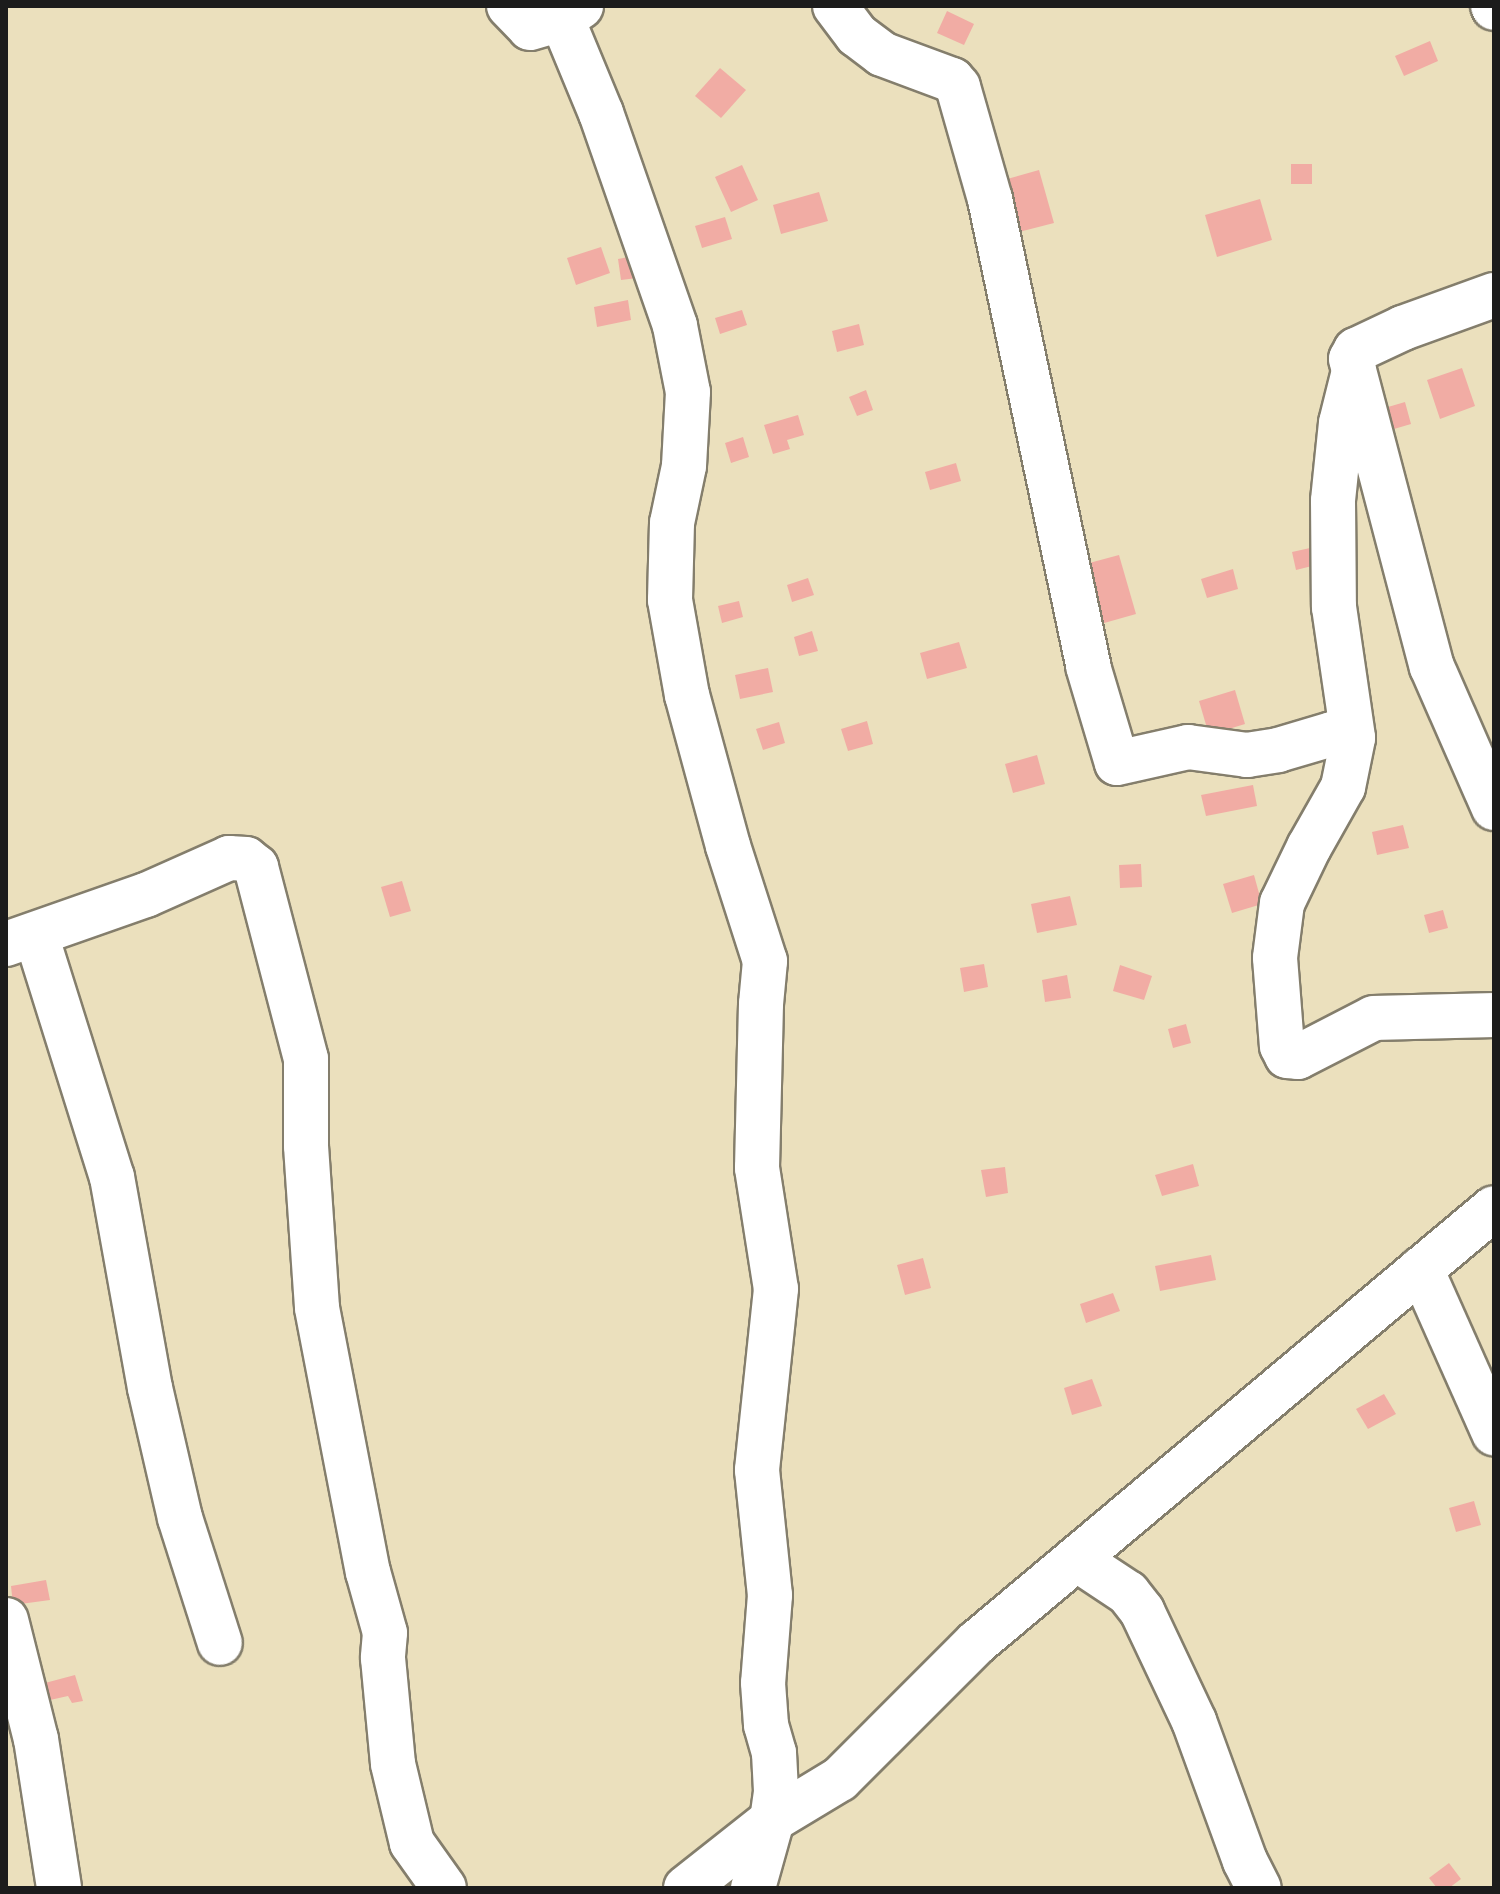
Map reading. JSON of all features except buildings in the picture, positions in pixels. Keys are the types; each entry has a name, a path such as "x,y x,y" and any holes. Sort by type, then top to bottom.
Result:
{"street":[{"path":"509,6 530,28 572,13 606,128 675,326 688,392 684,466 672,523 670,600 687,695 711,772 728,846 765,961 757,1168 776,1289 757,1470 770,1595 763,1683 766,1725 776,1772 772,1820 753,1888"},
{"path":"835,6 857,35 882,54 952,80 958,87 990,199 1088,666 1117,763 1188,747 1247,755 1278,750 1332,734 1353,738"},
{"path":"1494,295 1403,328 1356,350 1351,359 1432,667 1494,808"},
{"path":"1354,371 1341,423 1333,501 1334,607 1353,738 1343,787 1282,903 1275,958 1280,1036 1287,1056 1298,1057 1374,1018 1494,1015"},
{"path":"220,1643 180,1518 150,1388 112,1177 21,940 146,895 229,858 246,859 256,867 306,1059 306,1146 317,1308 368,1572 385,1633 383,1658 393,1764 412,1843 444,1888"},
{"path":"686,1888 772,1820 840,1779 976,1643 1494,1208"},
{"path":"1421,1269 1494,1433"},
{"path":"1078,1560 1128,1593 1142,1611 1194,1721 1245,1861 1259,1888"},
{"path":"6,1620 36,1739 59,1888"}]}
